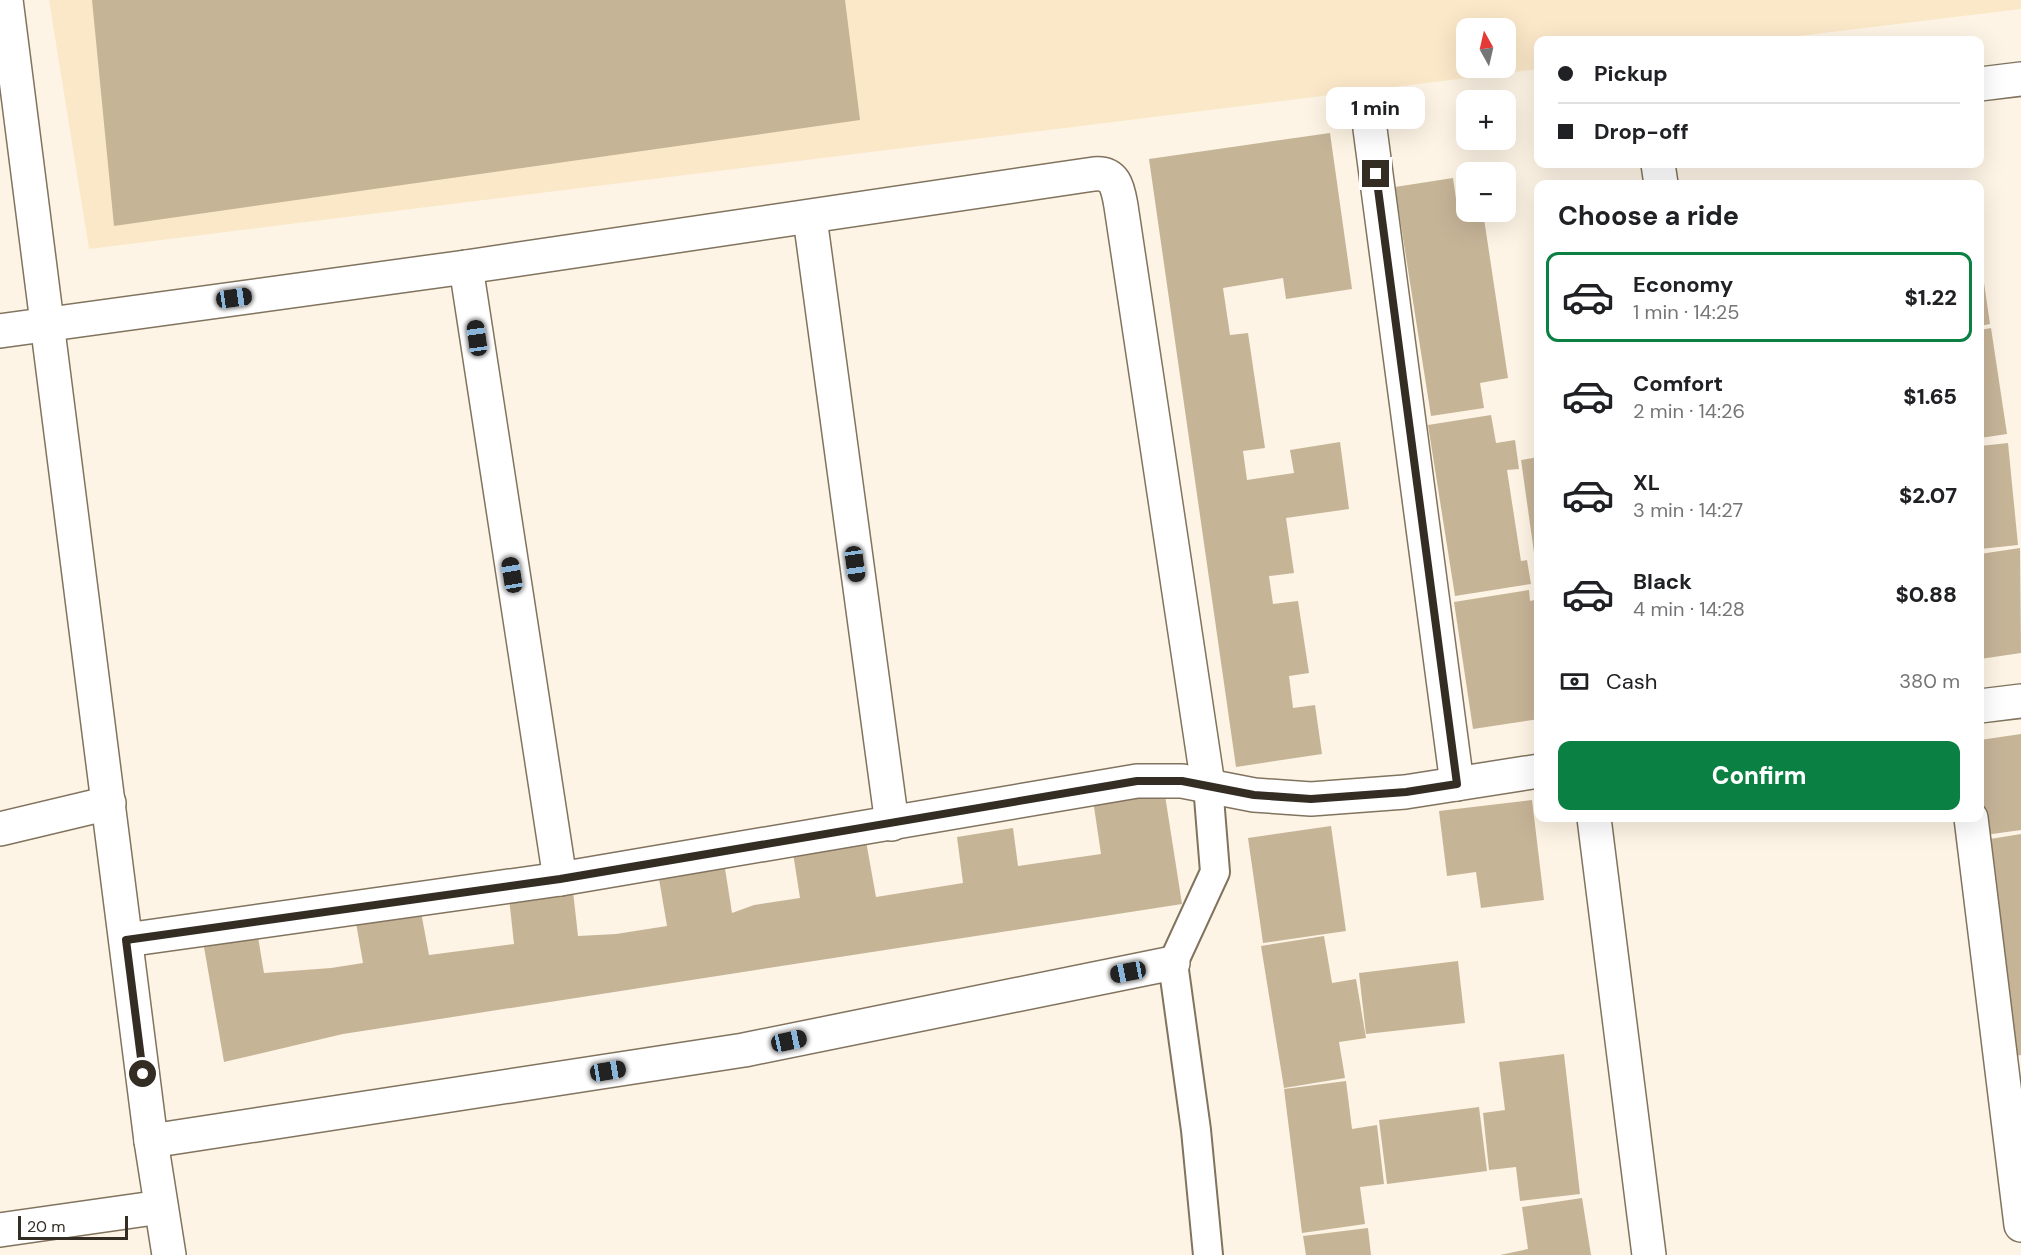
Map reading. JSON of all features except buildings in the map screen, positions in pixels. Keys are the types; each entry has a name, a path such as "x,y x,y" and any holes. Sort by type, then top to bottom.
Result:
{"street":[{"path":"6,0 49,324 151,1141 169,1255"},
{"path":"1984,84 2021,79"},
{"path":"1370,129 1457,784"},
{"path":"0,331 810,218 1099,173 1113,178 1121,206 1208,785 1215,872 1173,963 1196,1130 1208,1255"},
{"path":"810,218 892,824"},
{"path":"466,267 560,879"},
{"path":"1984,706 2021,701"},
{"path":"126,940 560,879 1137,781 1182,781 1254,795 1311,799 1406,792 1534,772"},
{"path":"0,829 109,803"},
{"path":"1595,822 1649,1255"},
{"path":"1971,822 2021,1225"},
{"path":"151,1141 744,1050 1173,963"},
{"path":"0,1230 161,1207"}],"shaded area":[{"path":"49,0 2021,0 2021,9 1798,36 1534,36 1534,70 1516,72 1516,18 1456,18 1456,78 1466,78 89,249"}],"route":[{"path":"143,1074 126,940 560,879 1137,781 1182,781 1254,795 1311,799 1406,792 1457,784 1376,174"}]}
